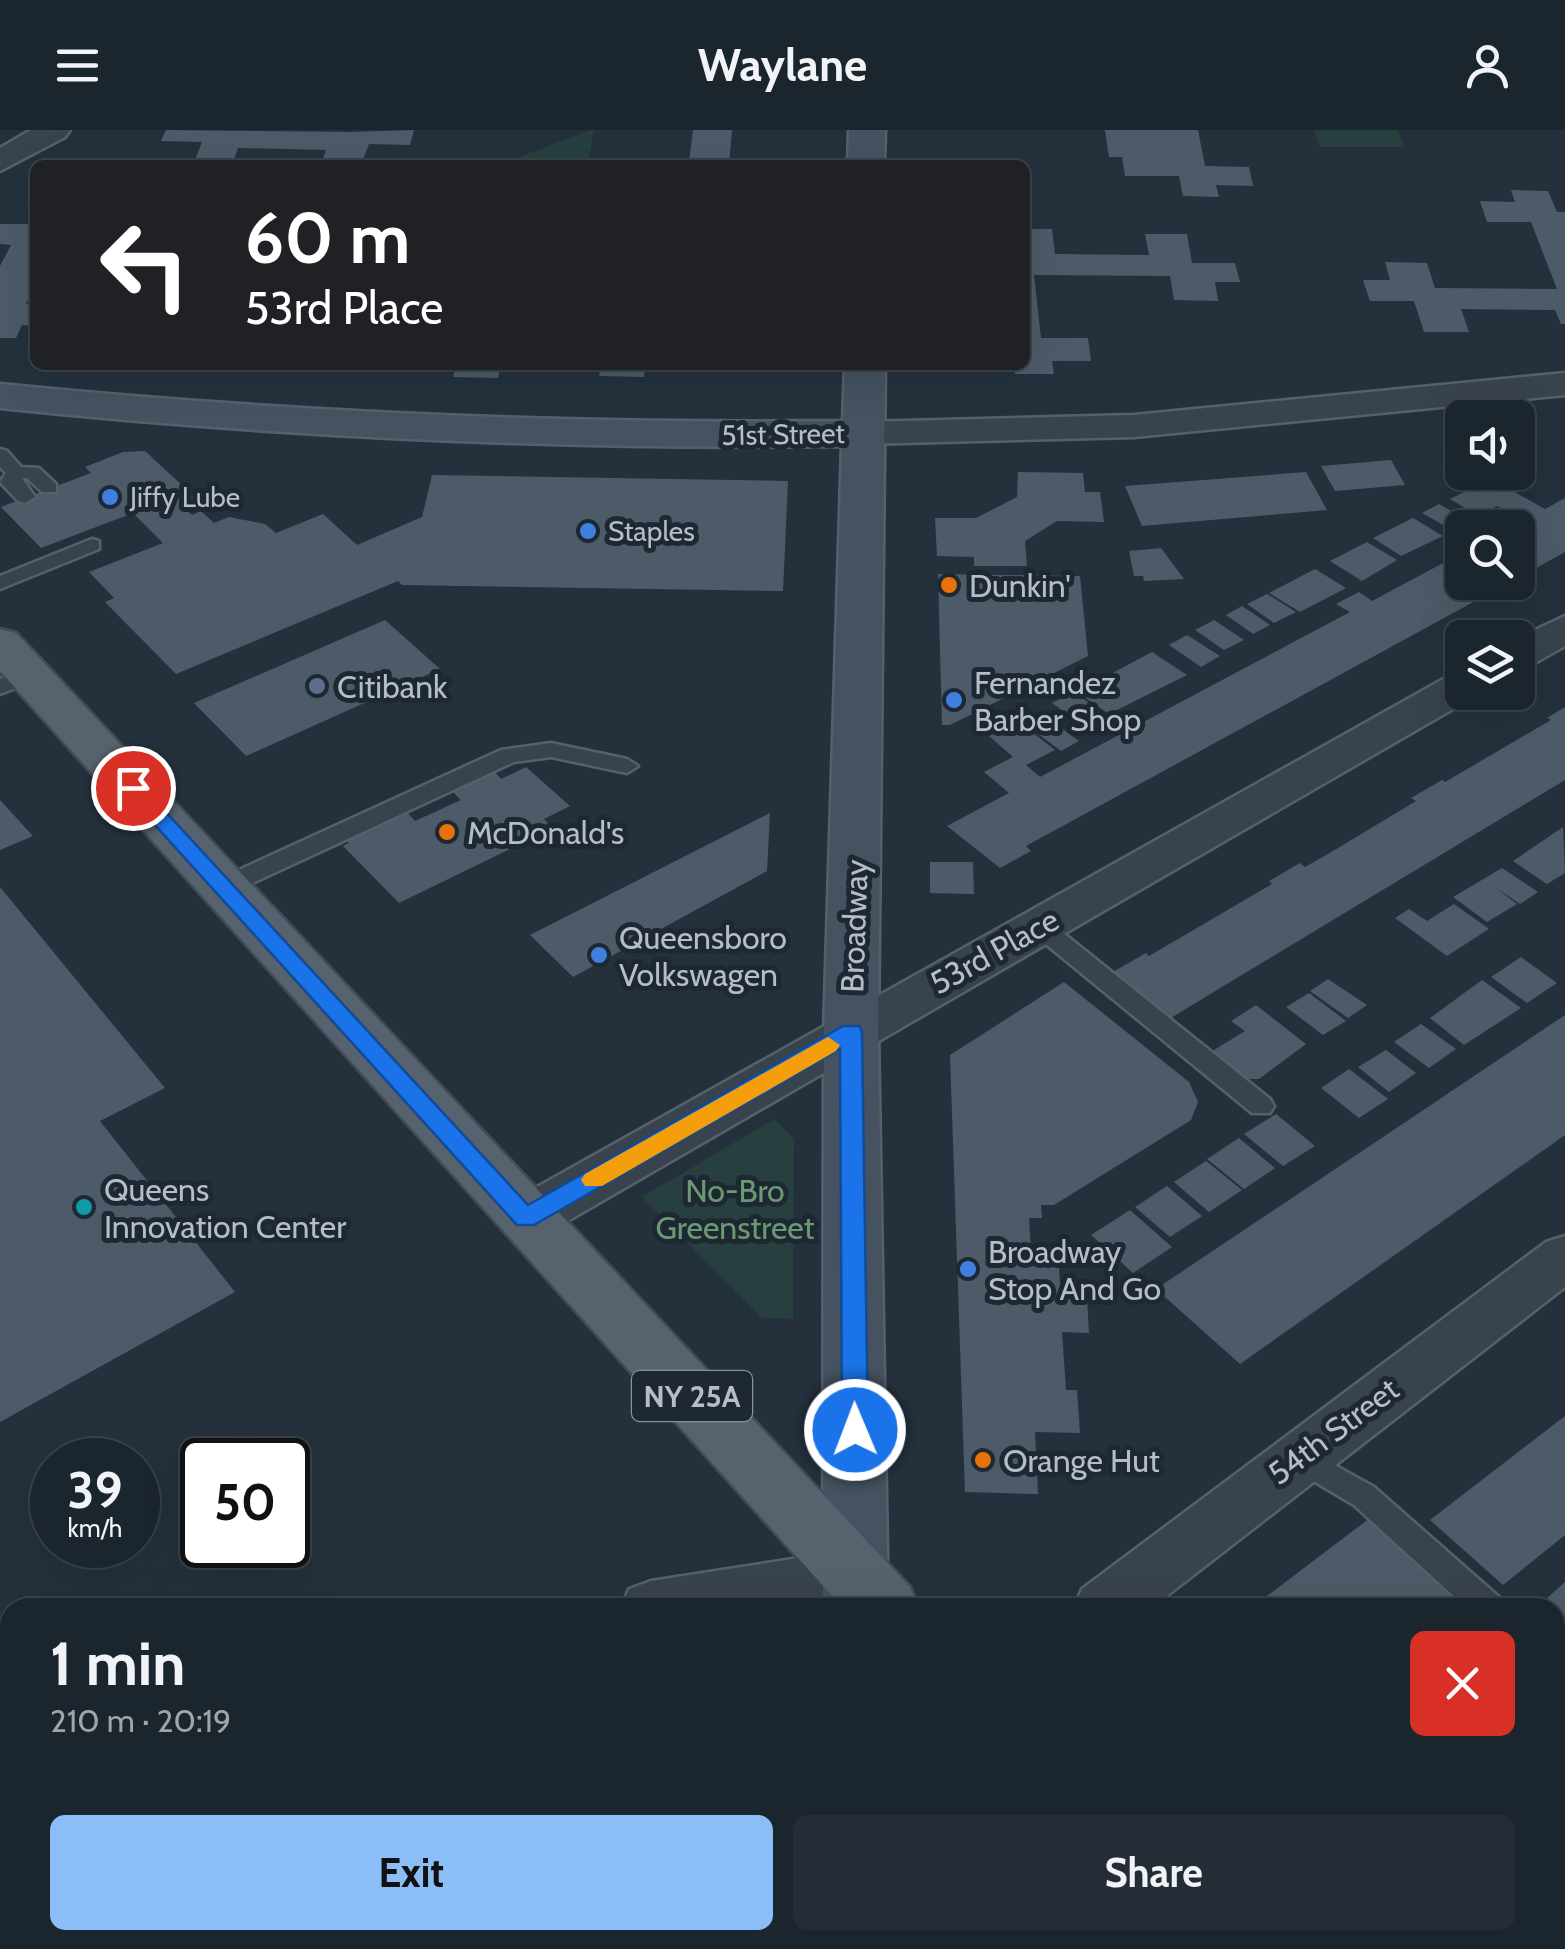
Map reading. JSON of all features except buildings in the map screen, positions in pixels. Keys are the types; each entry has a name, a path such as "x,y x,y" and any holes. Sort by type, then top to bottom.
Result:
{"main road":[{"path":"866,130 866,160"},
{"name":"Broadway","path":"865,370 851,1032 867,1597"},
{"name":"51st Street","path":"0,396 208,417 454,431 624,436 865,433"},
{"name":"NY 25A","path":"10,668 225,886 867,1597"}],"street":[{"path":"0,139 20,130"},
{"path":"0,160 54,130"},
{"name":"51st Street","path":"865,433 1134,426 1565,384"},
{"path":"1535,645 1565,628"},
{"name":"53rd Place","path":"526,1218 1445,696"},
{"name":"54th Street","path":"1117,1598 1565,1257"}],"lane":[{"path":"0,455 16,473"},
{"path":"25,497 9,481 16,473 32,472 48,488"},
{"path":"0,583 91,537 75,545 67,538"},
{"path":"225,886 509,755 551,750 628,766"},
{"path":"1039,926 1261,1106"},
{"path":"1298,1457 1364,1496 1478,1598"}],"green space":[{"path":"591,130 594,130 589,160 510,160"},
{"path":"1314,130 1398,130 1404,147 1320,147"},
{"name":"No-Bro Greenstreet","path":"774,1119 794,1139 793,1319 762,1318 642,1197"}],"slow traffic":[{"path":"593,1180 828,1045"}],"place":[{"name":"Jiffy Lube","path":"110,497"},
{"name":"Staples","path":"588,531"},
{"name":"Dunkin'","path":"949,585"},
{"name":"Citibank","path":"317,686"},
{"name":"Fernandez Barber Shop","path":"954,700"},
{"name":"McDonald's","path":"447,832"},
{"name":"Queensboro Volkswagen","path":"599,955"},
{"name":"Queens Innovation Center","path":"84,1207"},
{"name":"Broadway Stop And Go","path":"968,1269"},
{"name":"Orange Hut","path":"983,1460"}],"route":[{"path":"133,788 526,1218 851,1032 855,1430"}]}
